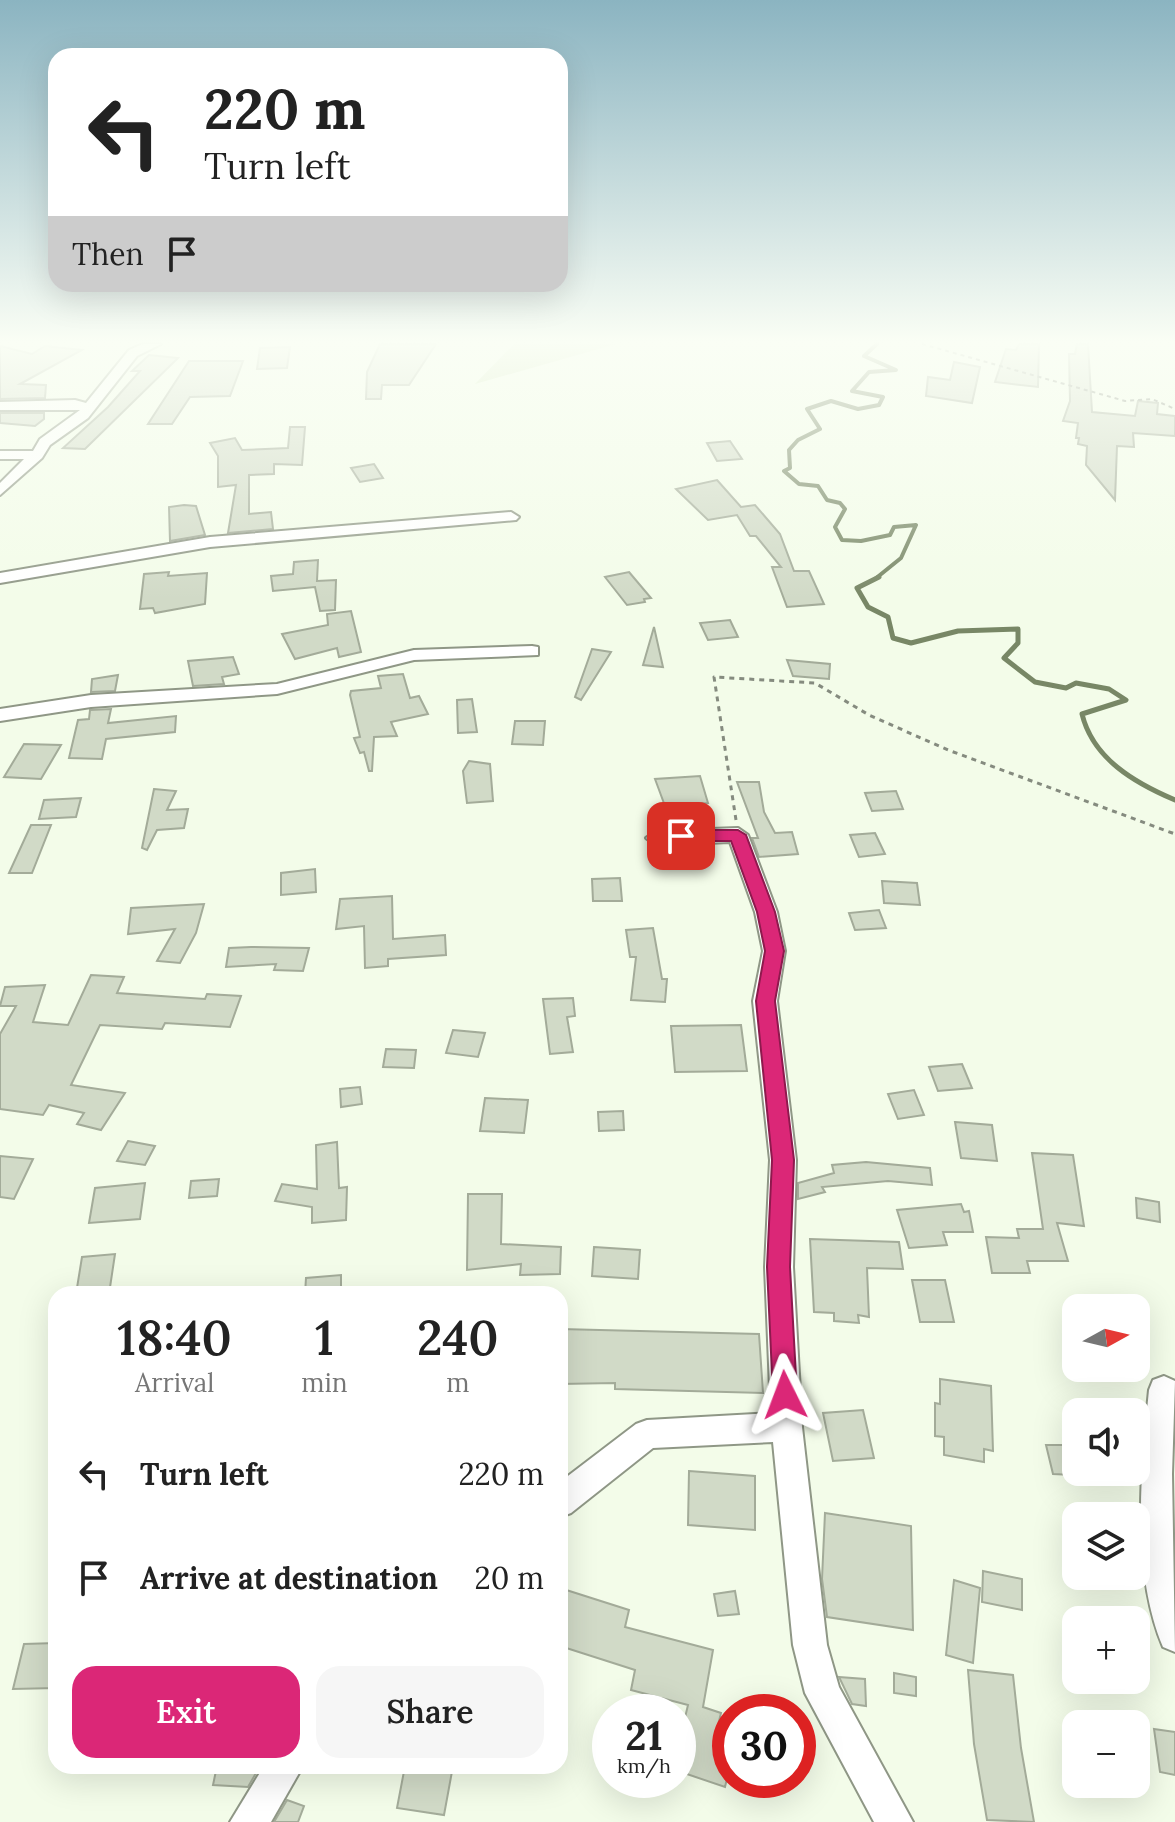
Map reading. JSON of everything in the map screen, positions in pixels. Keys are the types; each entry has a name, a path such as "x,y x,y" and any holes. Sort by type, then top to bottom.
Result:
{"street":[{"path":"0,491 37,455 45,442 62,429"},
{"path":"0,455 37,455"},
{"path":"0,578 210,542 511,517"},
{"path":"0,715 91,701 177,698 277,689 414,655 532,651"},
{"path":"656,838 738,835 766,912 774,951 765,1001 783,1160 779,1267 787,1427 810,1645 823,1693 894,1822"},
{"path":"1164,1390 1156,1474 1161,1563 1175,1635"},
{"path":"568,1496 647,1434 787,1427"},
{"path":"249,1822 280,1774"}],"path":[{"path":"738,835 714,677 815,683 869,715 948,750 1175,834"}],"building":[{"path":"84,429 105,429 85,449 63,448"},
{"path":"290,429 305,429 302,465 274,464 274,474 249,475 249,514 271,512 273,529 228,533 236,485 218,487 218,456 210,443 235,438 242,450 288,448"},
{"path":"1077,429 1175,429 1175,436 1133,433 1134,447 1117,446 1115,500 1086,465 1087,446 1078,444 1079,438 1076,438"},
{"path":"730,441 742,459 717,461 707,443"},
{"path":"374,464 383,478 360,482 351,468"},
{"path":"717,480 741,507 755,505 780,534 794,571 809,571 824,604 787,607 772,567 781,567 756,536 750,536 737,515 708,520 676,489"},
{"path":"196,506 205,535 170,541 169,507"},
{"path":"318,560 317,581 336,580 335,610 320,611 315,587 273,591 271,576 293,574 294,562"},
{"path":"169,572 168,576 207,573 205,604 155,613 153,608 140,609 144,574"},
{"path":"629,572 651,598 627,605 605,577"},
{"path":"351,611 361,652 339,657 337,648 295,659 282,634 328,625 327,614"},
{"path":"730,620 738,637 708,640 700,623"},
{"path":"654,627 663,667 643,665"},
{"path":"592,649 611,652 581,700 575,697"},
{"path":"233,657 239,674 222,677 224,684 193,686 188,661"},
{"path":"787,660 830,664 829,679 793,676"},
{"path":"403,674 410,698 419,696 428,714 391,722 397,736 374,737 372,771 369,771 364,752 360,753 354,738 360,737 351,691 381,688 378,676"},
{"path":"118,675 115,691 91,692 92,679"},
{"path":"472,699 477,732 458,733 457,700"},
{"path":"111,709 108,723 176,716 175,732 106,739 102,759 69,758 78,720 89,719 90,710"},
{"path":"515,721 545,721 543,745 512,744"},
{"path":"24,744 61,745 41,779 4,777"},
{"path":"469,761 490,764 493,801 467,803 463,771"},
{"path":"700,776 708,803 665,806 655,779"},
{"path":"737,782 759,782 764,812 775,833 792,832 798,854 759,857 752,838 758,838"},
{"path":"154,789 176,791 167,810 188,809 184,828 157,830 147,850 142,848"},
{"path":"896,791 903,809 872,811 865,793"},
{"path":"81,798 76,817 39,819 44,800"},
{"path":"31,825 51,825 32,873 9,873"},
{"path":"875,833 885,854 859,857 850,835"},
{"path":"315,869 316,892 281,895 281,873"},
{"path":"620,878 622,901 593,901 592,879"},
{"path":"882,881 917,883 920,905 884,903"},
{"path":"392,896 393,939 445,935 446,955 388,959 388,966 365,968 364,926 336,929 340,899"},
{"path":"204,904 196,933 180,963 157,961 175,929 128,934 131,908"},
{"path":"879,910 886,928 855,930 849,913"},
{"path":"653,928 662,979 667,979 665,1002 631,1000 636,957 630,957 626,930"},
{"path":"229,948 309,948 303,971 274,970 276,964 226,967"},
{"path":"91,975 124,977 117,993 205,999 207,994 241,996 230,1027 165,1023 162,1029 100,1025 71,1085 125,1093 101,1130 77,1124 84,1113 49,1105 43,1115 0,1109 0,1034 16,1006 0,1006 5,987 45,985 33,1022 68,1025"},
{"path":"573,998 575,1016 567,1017 573,1052 550,1054 543,999"},
{"path":"741,1025 747,1071 675,1072 671,1026"},
{"path":"453,1030 485,1033 478,1057 446,1053"},
{"path":"386,1049 416,1050 414,1068 383,1067"},
{"path":"962,1064 972,1088 938,1091 929,1067"},
{"path":"360,1087 362,1104 341,1107 340,1089"},
{"path":"914,1090 924,1115 898,1119 888,1094"},
{"path":"485,1098 528,1100 524,1133 480,1131"},
{"path":"623,1111 624,1130 599,1131 598,1112"},
{"path":"955,1122 992,1125 997,1161 961,1158"},
{"path":"128,1141 155,1146 145,1165 117,1161"},
{"path":"337,1142 339,1188 347,1187 346,1220 312,1223 312,1207 275,1201 282,1184 317,1189 316,1145"},
{"path":"1032,1153 1073,1155 1084,1226 1057,1223 1068,1261 1027,1261 1030,1273 992,1273 986,1237 1019,1238 1017,1229 1043,1229"},
{"path":"0,1156 33,1159 14,1199 0,1197"},
{"path":"866,1162 930,1168 932,1185 888,1181 822,1187 825,1192 798,1199 798,1183 834,1173 832,1165"},
{"path":"219,1179 217,1196 189,1198 191,1181"},
{"path":"145,1183 140,1219 89,1223 95,1188"},
{"path":"468,1194 502,1194 501,1244 561,1247 560,1274 520,1275 521,1264 467,1270"},
{"path":"1136,1198 1159,1202 1160,1222 1137,1218"},
{"path":"961,1204 964,1212 969,1211 973,1232 943,1232 947,1245 909,1248 897,1210"},
{"path":"810,1239 899,1242 903,1269 867,1268 869,1317 858,1315 859,1323 834,1321 834,1313 814,1312"},
{"path":"594,1247 640,1250 638,1279 592,1276"},
{"path":"115,1254 110,1286 77,1286 82,1257"},
{"path":"341,1275 341,1286 306,1286 306,1278"},
{"path":"912,1280 945,1280 954,1322 920,1322"},
{"path":"568,1329 759,1334 763,1393 615,1389 615,1383 568,1384"},
{"path":"940,1379 991,1386 993,1451 984,1449 984,1462 944,1455 944,1437 935,1436 935,1403 940,1404"},
{"path":"863,1410 874,1458 833,1461 823,1413"},
{"path":"1046,1445 1062,1445 1062,1474 1053,1474"},
{"path":"689,1471 755,1476 755,1530 688,1525"},
{"path":"825,1513 911,1526 913,1630 827,1617 822,1579"},
{"path":"983,1571 1022,1579 1022,1610 982,1602"},
{"path":"954,1580 980,1588 973,1663 946,1655"},
{"path":"568,1591 629,1610 625,1627 713,1650 703,1707 712,1710 712,1783 696,1777 696,1694 646,1694 631,1690 635,1670 568,1649"},
{"path":"735,1591 739,1614 718,1616 714,1594"},
{"path":"48,1643 48,1688 13,1689 24,1644"},
{"path":"968,1670 1013,1675 1021,1748 1034,1822 987,1820 974,1744"},
{"path":"894,1673 916,1677 916,1696 894,1693"},
{"path":"839,1677 865,1679 866,1706 852,1704"},
{"path":"1154,1729 1175,1732 1175,1775 1160,1772"},
{"path":"215,1774 255,1774 248,1787 213,1785"},
{"path":"403,1774 452,1774 444,1815 397,1808"},
{"path":"287,1800 304,1806 298,1822 274,1822"}],"waterway":[{"path":"820,429 798,440 789,450 790,468 784,471 799,484 818,486 827,500 840,503 845,509 835,527 842,540 861,541 890,535 894,527 916,525 901,558 875,579"},
{"path":"875,579 879,577"},
{"path":"875,579 857,588 868,607 888,617 893,638 911,643 958,631 1018,629 1018,643 1004,658 1035,682 1066,688 1076,683 1109,689 1126,700 1082,714 1088,730 1106,757 1118,768 1145,786 1175,800"}],"route":[{"path":"681,836 738,835 766,912 774,951 765,1001 783,1160 779,1267 785,1395"}]}
